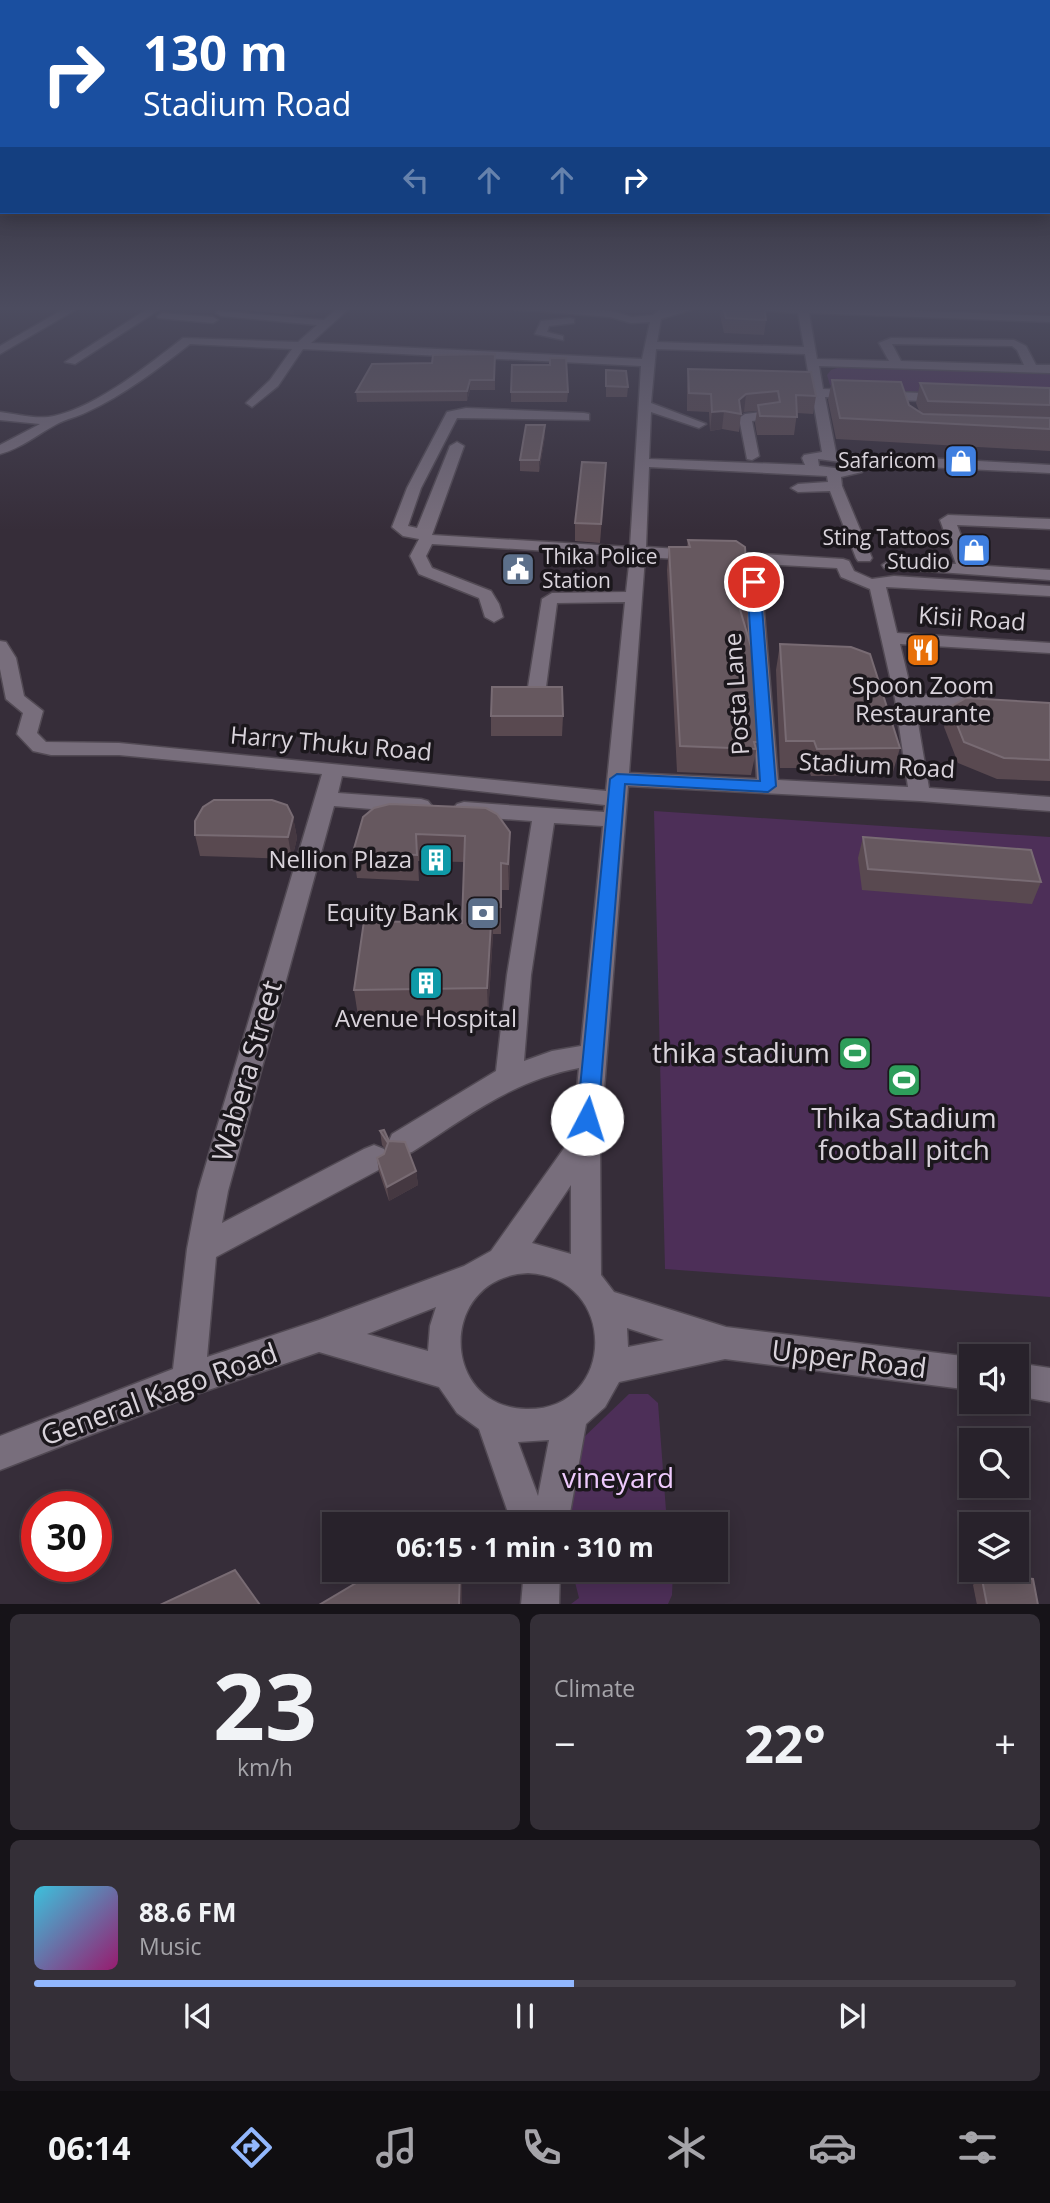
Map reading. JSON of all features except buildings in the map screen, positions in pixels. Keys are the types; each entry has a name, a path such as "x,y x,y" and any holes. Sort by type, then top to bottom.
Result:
{"street":[{"path":"0,450 21,441 53,421 82,410 133,381"},
{"path":"252,403 276,381"},
{"path":"594,1293 586,1140 638,551 646,381"},
{"path":"816,381 829,454"},
{"path":"818,393 957,398"},
{"path":"904,396 910,415"},
{"path":"644,405 699,424"},
{"path":"584,417 467,412 452,415 414,488 400,527 408,533 425,536 638,551 843,564 850,559 864,558"},
{"path":"752,456 745,418 770,415"},
{"path":"0,416 53,421"},
{"path":"457,446 418,556 425,571 485,595 491,604 494,617"},
{"path":"829,454 855,464 1050,479"},
{"path":"643,457 812,464 829,454"},
{"path":"643,457 752,456 812,464 834,480 864,558 887,577 1050,591"},
{"path":"797,488 834,480 855,464 1050,469"},
{"path":"966,570 948,520 1050,524"},
{"name":"Posta Lane","path":"752,557 768,786"},
{"path":"843,564 847,574 862,582 887,577 966,570 1050,575"},
{"path":"887,577 890,638 904,699 920,794"},
{"path":"537,687 548,603 552,598 633,597"},
{"name":"Kisii Road","path":"890,638 1050,648"},
{"name":"Harry Thuku Road","path":"0,646 7,658 15,699 33,711 27,734 40,747 119,749 617,800"},
{"path":"904,699 1008,706"},
{"name":"Wabera Street","path":"188,1380 202,1249 213,1191 334,769"},
{"name":"Stadium Road","path":"617,800 768,786 1050,804"},
{"path":"325,799 544,815 617,800"},
{"path":"509,1077 519,975 544,815"},
{"path":"402,1143 509,1077 552,1062 593,1055"},
{"path":"503,1260 586,1140"},
{"path":"202,1249 374,1158"},
{"path":"540,1257 570,1268 594,1293 609,1321 611,1355 590,1399 571,1415 548,1425 524,1427 492,1419 466,1400 449,1373 443,1341 449,1311 470,1279 503,1260 540,1257"},
{"name":"General Kago Road","path":"0,1453 188,1380 319,1336 470,1279"},
{"path":"594,1293 726,1343"},
{"path":"319,1336 449,1373"},
{"path":"607,1368 726,1343"},
{"name":"Upper Road","path":"726,1343 959,1372"},
{"path":"1029,1382 1050,1385"},
{"path":"552,1512 571,1415"},
{"path":"492,1419 526,1512"},
{"path":"540,1604 541,1582"}],"green space":[{"path":"829,381 1050,381 1050,398 838,390"},
{"name":"thika stadium","path":"654,811 1050,837 1050,1297 665,1269"},
{"name":"vineyard","path":"629,1394 648,1394 658,1403 666,1512 566,1512 581,1440"},
{"path":"575,1582 673,1582 672,1595 668,1604 571,1604 579,1598"}],"place":[{"name":"Safaricom","path":"961,461"},
{"name":"Sting Tattoos Studio","path":"974,550"},
{"name":"Thika Police Station","path":"518,569"},
{"name":"Spoon Zoom Restaurante","path":"923,650"},
{"name":"Nellion Plaza","path":"436,860"},
{"name":"Equity Bank","path":"483,913"},
{"name":"Avenue Hospital","path":"426,983"},
{"name":"thika stadium","path":"855,1053"},
{"name":"Thika Stadium football pitch","path":"904,1080"}],"route":[{"path":"587,1119 617,779 768,786 754,582"}]}
